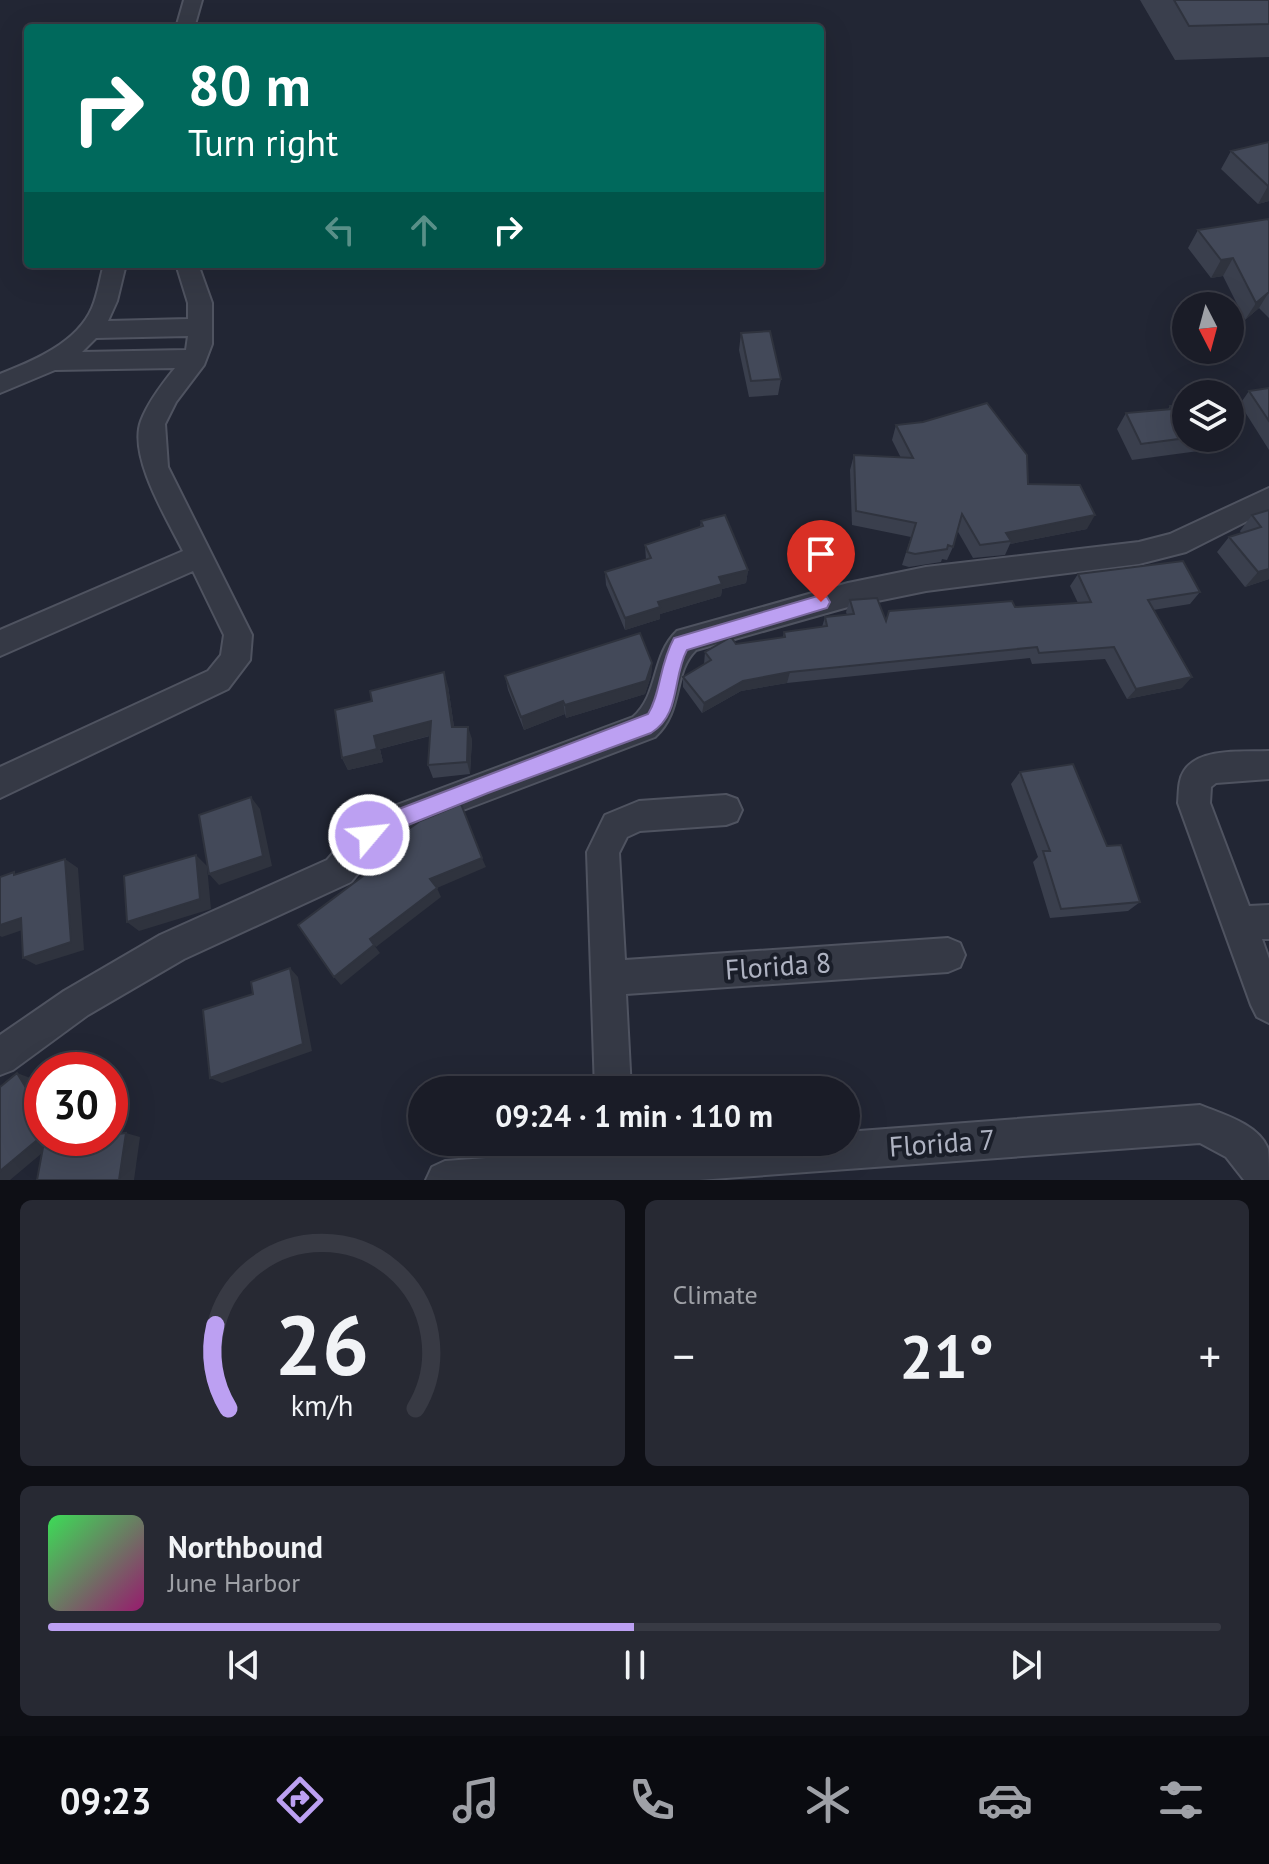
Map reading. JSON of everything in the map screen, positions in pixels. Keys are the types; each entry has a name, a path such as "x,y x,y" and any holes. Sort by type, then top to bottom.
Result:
{"street":[{"path":"186,24 193,0"},
{"path":"0,384 78,345 101,312 114,268"},
{"path":"0,783 218,680 235,660 238,635 155,467 152,424 166,397 195,359 200,344 200,303 188,268"},
{"path":"89,330 200,327"},
{"path":"50,361 195,359"},
{"path":"0,1057 76,1003 172,947 339,871 369,835 381,826 644,727 655,720 662,709 672,660 676,649 687,640 848,595 926,579 1139,553 1176,544 1269,498"},
{"path":"0,643 199,556"},
{"path":"1269,765 1211,769 1196,779 1194,803 1254,923 1269,1005"},
{"path":"612,1076 603,852 616,826 639,816 726,810"},
{"name":"Florida 8","path":"608,978 948,955"},
{"name":"Florida 7","path":"860,1142 1200,1124 1232,1135 1257,1164 1263,1180"},
{"name":"Florida 7","path":"445,1180 609,1156"}],"building":[{"path":"1174,0 1269,0 1269,24 1189,26"},
{"path":"1269,142 1269,186 1268,186 1231,151"},
{"path":"1268,219 1269,292 1256,303 1233,258 1221,260 1198,230"},
{"path":"770,331 781,379 751,381 741,333"},
{"path":"1269,388 1269,421 1249,391"},
{"path":"987,403 1027,455 1028,484 1080,485 1095,515 1006,533 1011,541 980,545 962,514 953,547 948,545 947,549 915,554 907,552 916,523 856,511 854,455 913,458 896,425 923,422"},
{"path":"1172,406 1172,440 1141,444 1126,413 1171,409"},
{"path":"1269,510 1269,569 1258,572 1229,537 1261,527 1252,515"},
{"path":"725,515 748,570 719,577 722,584 658,602 660,607 625,618 605,572 651,558 645,545 703,526 701,521"},
{"path":"1183,561 1200,592 1148,600 1192,677 1136,689 1114,647 1039,653 1037,647 790,672 743,681 704,703 683,677 711,660 705,652 731,637 736,644 785,637 784,632 827,626 825,617 854,614 850,600 877,598 886,621 889,611 1012,601 1015,607 1091,602 1078,574"},
{"path":"640,633 652,663 646,681 565,705 563,701 521,717 505,676"},
{"path":"444,672 452,727 468,727 467,762 428,765 431,721 374,736 377,749 342,758 335,710 372,701 370,691"},
{"path":"1073,764 1107,846 1121,845 1140,902 1061,909 1043,851 1050,851 1020,772"},
{"path":"251,797 263,856 209,874 199,815"},
{"path":"461,804 482,858 430,879 437,888 370,939 374,945 334,977 298,925 371,870 364,861 420,821"},
{"path":"196,855 200,899 127,922 124,876"},
{"path":"65,859 71,942 23,958 21,918 0,925 0,877"},
{"path":"290,968 303,1044 210,1078 203,1010 253,994 251,982"},
{"path":"17,1073 24,1084 24,1151 0,1171 0,1087"},
{"path":"41,1156 123,1156 119,1180 37,1180"}],"route":[{"path":"369,835 381,826 486,784 644,727 655,720 662,709 672,660 681,644 821,602"}]}
